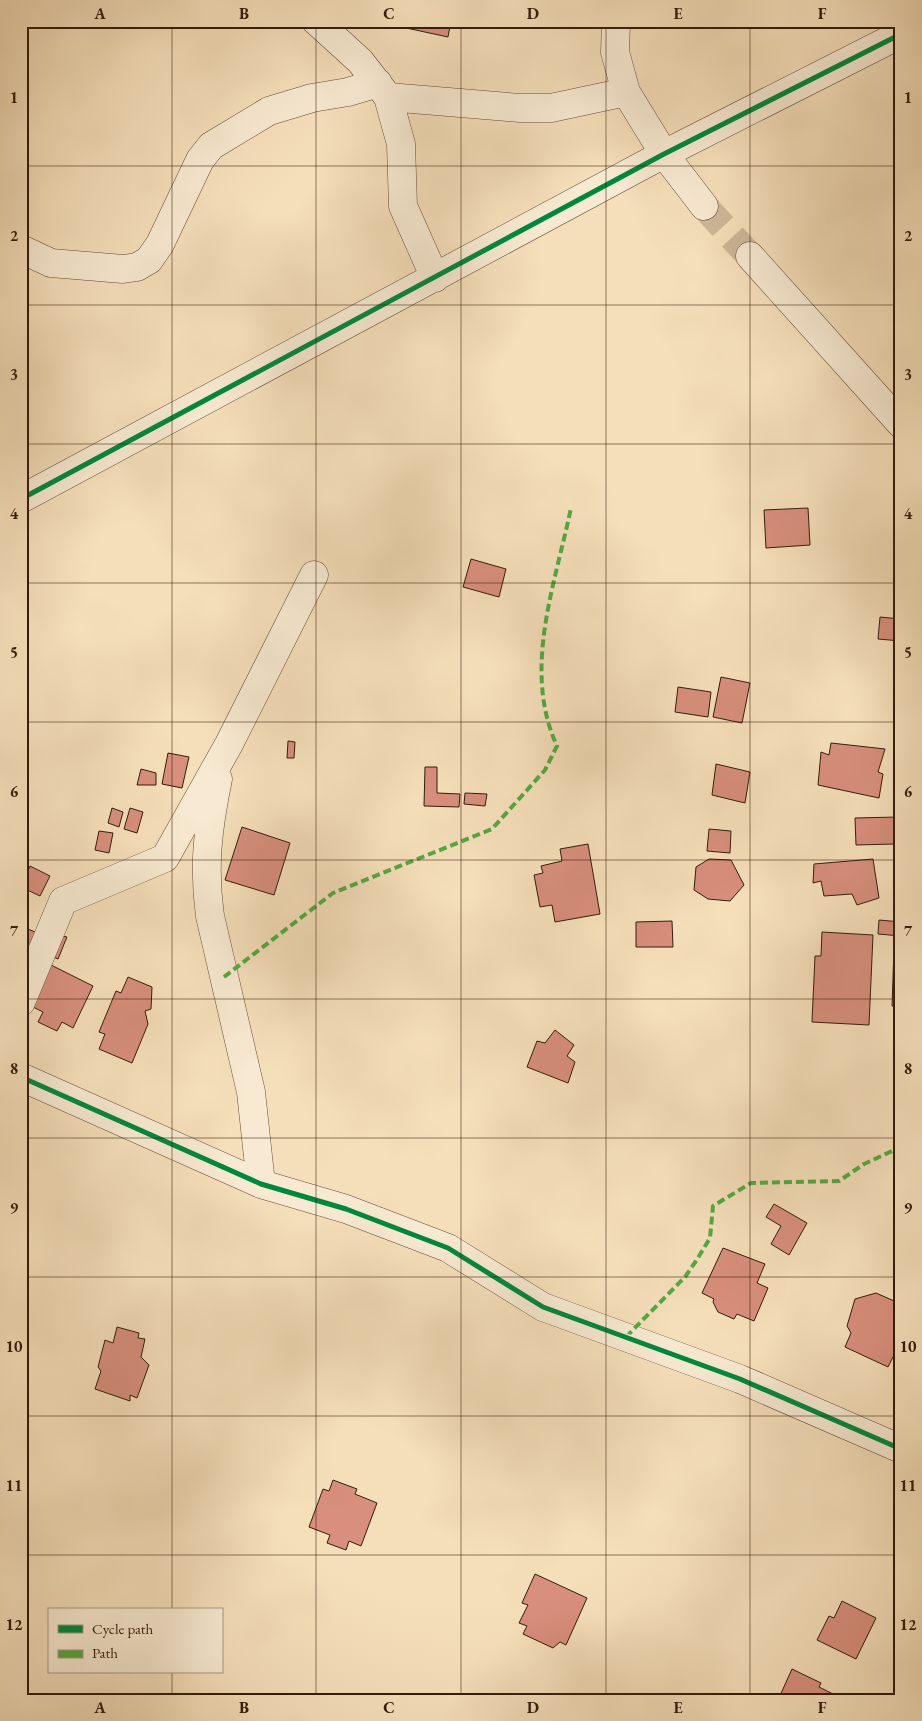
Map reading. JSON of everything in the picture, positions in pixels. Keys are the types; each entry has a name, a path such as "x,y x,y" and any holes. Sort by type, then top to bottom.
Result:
{"street":[{"path":"316,21 360,61 383,90 401,144 402,206 435,278"},
{"path":"616,21 615,52 626,92 664,154 704,206"},
{"path":"21,499 664,154 901,34"},
{"path":"21,249 51,262 123,269 137,268 149,260 160,244 200,160 211,146 269,111 312,98 348,92 383,90 528,108 551,108 626,92"},
{"path":"750,256 901,424"},
{"path":"21,1002 63,900 165,858 229,744 314,575"},
{"path":"229,744 220,771 211,811 206,855 206,886 210,916 251,1092 261,1184"},
{"path":"21,1077 261,1184 346,1209 448,1248 543,1307 740,1379 901,1449"}],"building":[{"path":"398,21 451,21 448,37 397,26"},
{"path":"808,508 810,545 766,548 764,510"},
{"path":"471,559 506,569 499,597 463,587"},
{"path":"880,617 901,619 901,641 878,639"},
{"path":"721,677 750,683 742,723 713,717"},
{"path":"678,687 711,692 708,717 675,712"},
{"path":"288,741 295,742 294,758 287,758"},
{"path":"831,743 885,749 878,772 883,774 879,798 818,785 821,752 829,755"},
{"path":"168,753 189,757 182,788 162,784"},
{"path":"716,764 750,772 745,803 712,795"},
{"path":"425,767 437,767 437,793 460,794 459,807 424,806"},
{"path":"141,769 156,773 156,785 137,785"},
{"path":"465,793 487,794 485,806 464,804"},
{"path":"112,808 123,812 119,827 108,823"},
{"path":"130,808 143,812 137,833 124,829"},
{"path":"898,817 898,836 894,844 856,845 855,818"},
{"path":"242,827 290,843 274,895 225,880"},
{"path":"709,829 731,831 730,853 707,851"},
{"path":"99,831 113,833 109,853 95,850"},
{"path":"588,844 600,914 555,922 552,905 540,907 534,875 543,873 541,866 562,861 560,849"},
{"path":"709,859 731,860 744,885 730,901 708,899 694,890 696,867"},
{"path":"873,859 879,898 857,905 852,894 824,896 821,881 813,883 814,864"},
{"path":"30,866 50,876 40,896 21,887"},
{"path":"879,920 901,922 901,936 878,934"},
{"path":"672,921 673,947 636,947 636,922"},
{"path":"21,926 42,935 21,982"},
{"path":"822,932 873,935 869,1025 812,1022 815,956 821,956"},
{"path":"57,935 67,937 58,959 49,955"},
{"path":"894,948 901,949 901,1007 892,1006"},
{"path":"51,965 93,986 73,1028 62,1022 57,1031 38,1022 43,1012 31,1006"},
{"path":"128,977 152,987 151,1009 145,1011 148,1024 132,1063 99,1049 105,1034 99,1032 116,991 121,993"},
{"path":"555,1030 574,1045 567,1056 575,1062 568,1083 527,1067 537,1041 545,1043"},
{"path":"774,1204 807,1223 789,1255 771,1244 781,1226 766,1217"},
{"path":"723,1248 765,1264 757,1283 768,1288 754,1321 737,1314 734,1319 718,1312 713,1302 714,1299 702,1293"},
{"path":"876,1293 901,1304 901,1341 888,1367 845,1347 851,1333 847,1326 855,1299"},
{"path":"117,1327 139,1333 138,1338 145,1339 141,1357 149,1365 137,1398 130,1395 130,1401 95,1389 101,1371 98,1367 105,1340 113,1343"},
{"path":"333,1480 357,1489 355,1494 377,1503 361,1546 349,1541 346,1550 327,1543 330,1535 309,1527 323,1489 329,1491"},
{"path":"535,1574 587,1598 566,1645 560,1642 553,1648 523,1634 527,1626 519,1623 528,1605 522,1603"},
{"path":"842,1601 876,1618 856,1659 817,1640 829,1616 834,1618"},
{"path":"792,1669 821,1683 819,1687 845,1700 778,1700"}],"tunnel":[{"path":"704,206 750,256"}],"marked path":[{"path":"224,977 333,893 492,829 545,770 557,746 547,717 542,688 545,627 550,597 571,508"},
{"path":"626,1337 685,1277 696,1261 710,1238 713,1206 751,1183 839,1181 864,1164 901,1147"}],"cycle path":[{"path":"21,499 664,154 901,34"},
{"path":"21,1077 261,1184 346,1209 448,1248 543,1307 740,1379 901,1449"}]}
